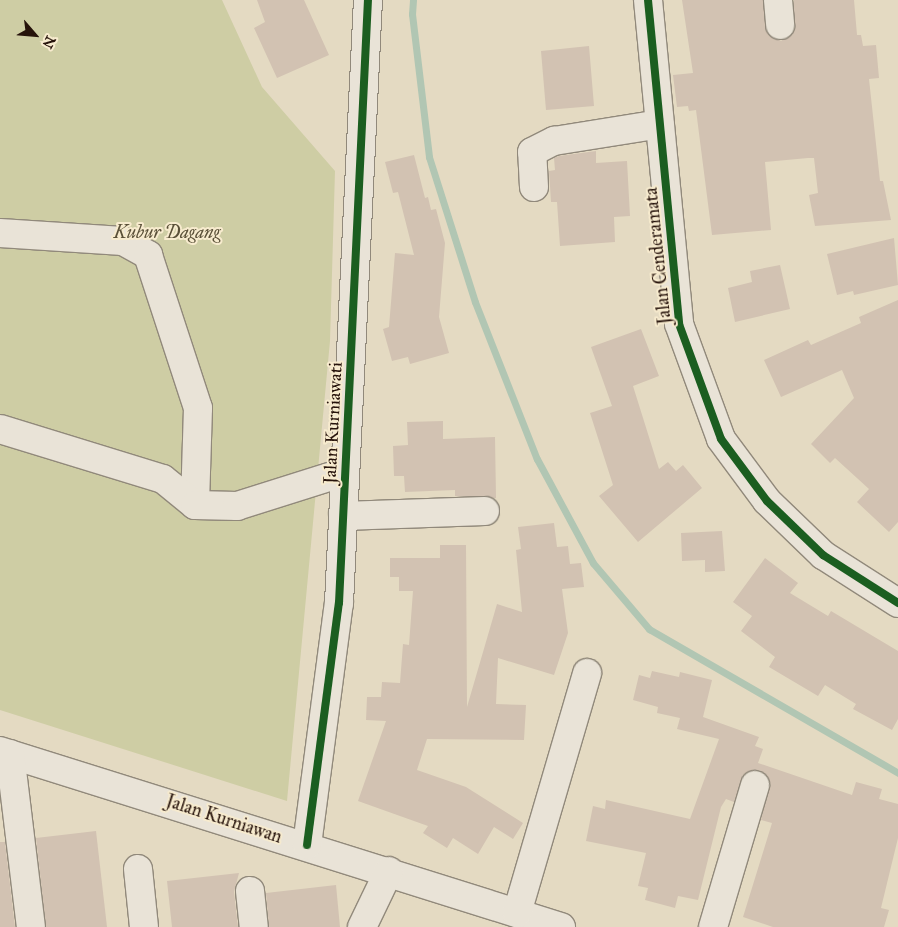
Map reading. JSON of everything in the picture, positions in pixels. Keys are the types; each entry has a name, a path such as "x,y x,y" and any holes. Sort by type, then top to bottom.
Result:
{"street":[{"name":"Jalan Kurniawati","path":"307,845 339,603 368,0"},
{"name":"Jalan Cenderamata","path":"648,0 679,324 721,439 767,501 823,555 898,602"},
{"path":"534,186 532,152 554,141 660,124"},
{"path":"0,233 123,240 148,255 198,408 195,505"},
{"path":"0,429 163,479 195,505 237,506 345,472"},
{"path":"343,516 485,510"},
{"path":"517,913 587,673"},
{"path":"5,752 31,927"},
{"name":"Jalan Kurniawan","path":"5,752 307,845 561,927"},
{"path":"713,927 755,785"},
{"path":"138,869 144,927"},
{"path":"362,927 388,871"},
{"path":"250,891 254,927"}],"green space":[{"name":"Kubur Dagang","path":"0,0 222,0 262,87 335,171 330,341 287,801 0,710"}],"building":[{"path":"257,0 304,0 329,55 277,78 254,28 265,22"},
{"path":"682,0 763,0 767,33 781,41 794,31 794,0 854,0 857,35 861,35 863,46 876,45 879,78 869,79 880,181 883,181 891,220 815,226 809,195 818,193 814,158 808,158 765,162 771,230 712,235 696,110 689,111 688,106 677,107 673,75 693,73"},
{"path":"589,46 594,106 546,110 541,51"},
{"path":"596,151 596,163 627,161 630,216 614,217 615,242 560,246 557,202 551,202 549,171 555,170 554,158"},
{"path":"414,155 425,198 428,197 431,210 436,209 445,243 439,317 449,353 410,364 408,357 392,361 383,329 389,327 395,253 414,255 398,192 393,193 385,162"},
{"path":"894,238 898,285 854,295 853,291 837,295 827,254"},
{"path":"780,265 790,309 735,322 728,288 752,282 750,271"},
{"path":"898,300 898,522 889,532 857,502 869,489 835,458 830,463 811,444 854,398 842,370 781,397 764,360 808,340 811,345 861,323 859,317"},
{"path":"641,329 659,376 633,386 659,469 668,462 676,471 683,465 702,488 638,542 599,496 613,485 590,413 612,406 591,347"},
{"path":"443,421 443,439 495,437 496,498 455,496 455,490 405,492 404,476 394,476 393,446 408,445 407,422"},
{"path":"554,523 557,547 568,546 570,564 581,563 584,587 562,589 568,633 554,675 498,658 496,704 526,705 524,740 427,739 417,770 466,787 523,823 513,839 494,827 478,854 453,838 447,848 423,833 428,826 358,801 386,721 366,720 367,697 381,697 382,682 400,683 403,644 409,645 413,591 399,591 399,577 390,577 390,558 440,558 440,545 466,545 467,707 497,604 522,612 516,550 521,549 518,527"},
{"path":"722,531 725,571 705,572 705,560 682,561 681,533"},
{"path":"765,558 798,583 790,593 828,616 831,611 898,651 898,719 892,730 853,709 856,704 825,685 818,696 769,667 775,657 741,631 752,616 733,602"},
{"path":"652,671 679,677 680,672 712,680 703,717 759,737 755,746 763,749 758,763 852,795 856,782 882,789 879,799 898,804 898,838 881,908 889,910 884,927 773,927 743,917 772,823 761,820 770,782 759,770 744,774 734,802 726,799 721,807 698,900 678,896 675,908 645,900 648,888 638,886 646,853 586,841 593,806 605,809 606,800 690,819 719,739 677,729 680,718 657,713 658,707 633,700 639,675 650,678"},
{"path":"96,831 107,927 46,927 36,838"},
{"path":"0,842 5,842 15,927 0,927"},
{"path":"239,873 234,892 238,927 172,927 167,881"},
{"path":"336,885 340,927 269,927 266,893"}],"waterway":[{"path":"413,0 412,14 429,157 475,302 537,459 593,563 649,629 898,773"}],"cycle path":[{"path":"307,845 339,603 368,0"},
{"path":"648,0 679,324 721,439 767,501 823,555 898,603"}]}
